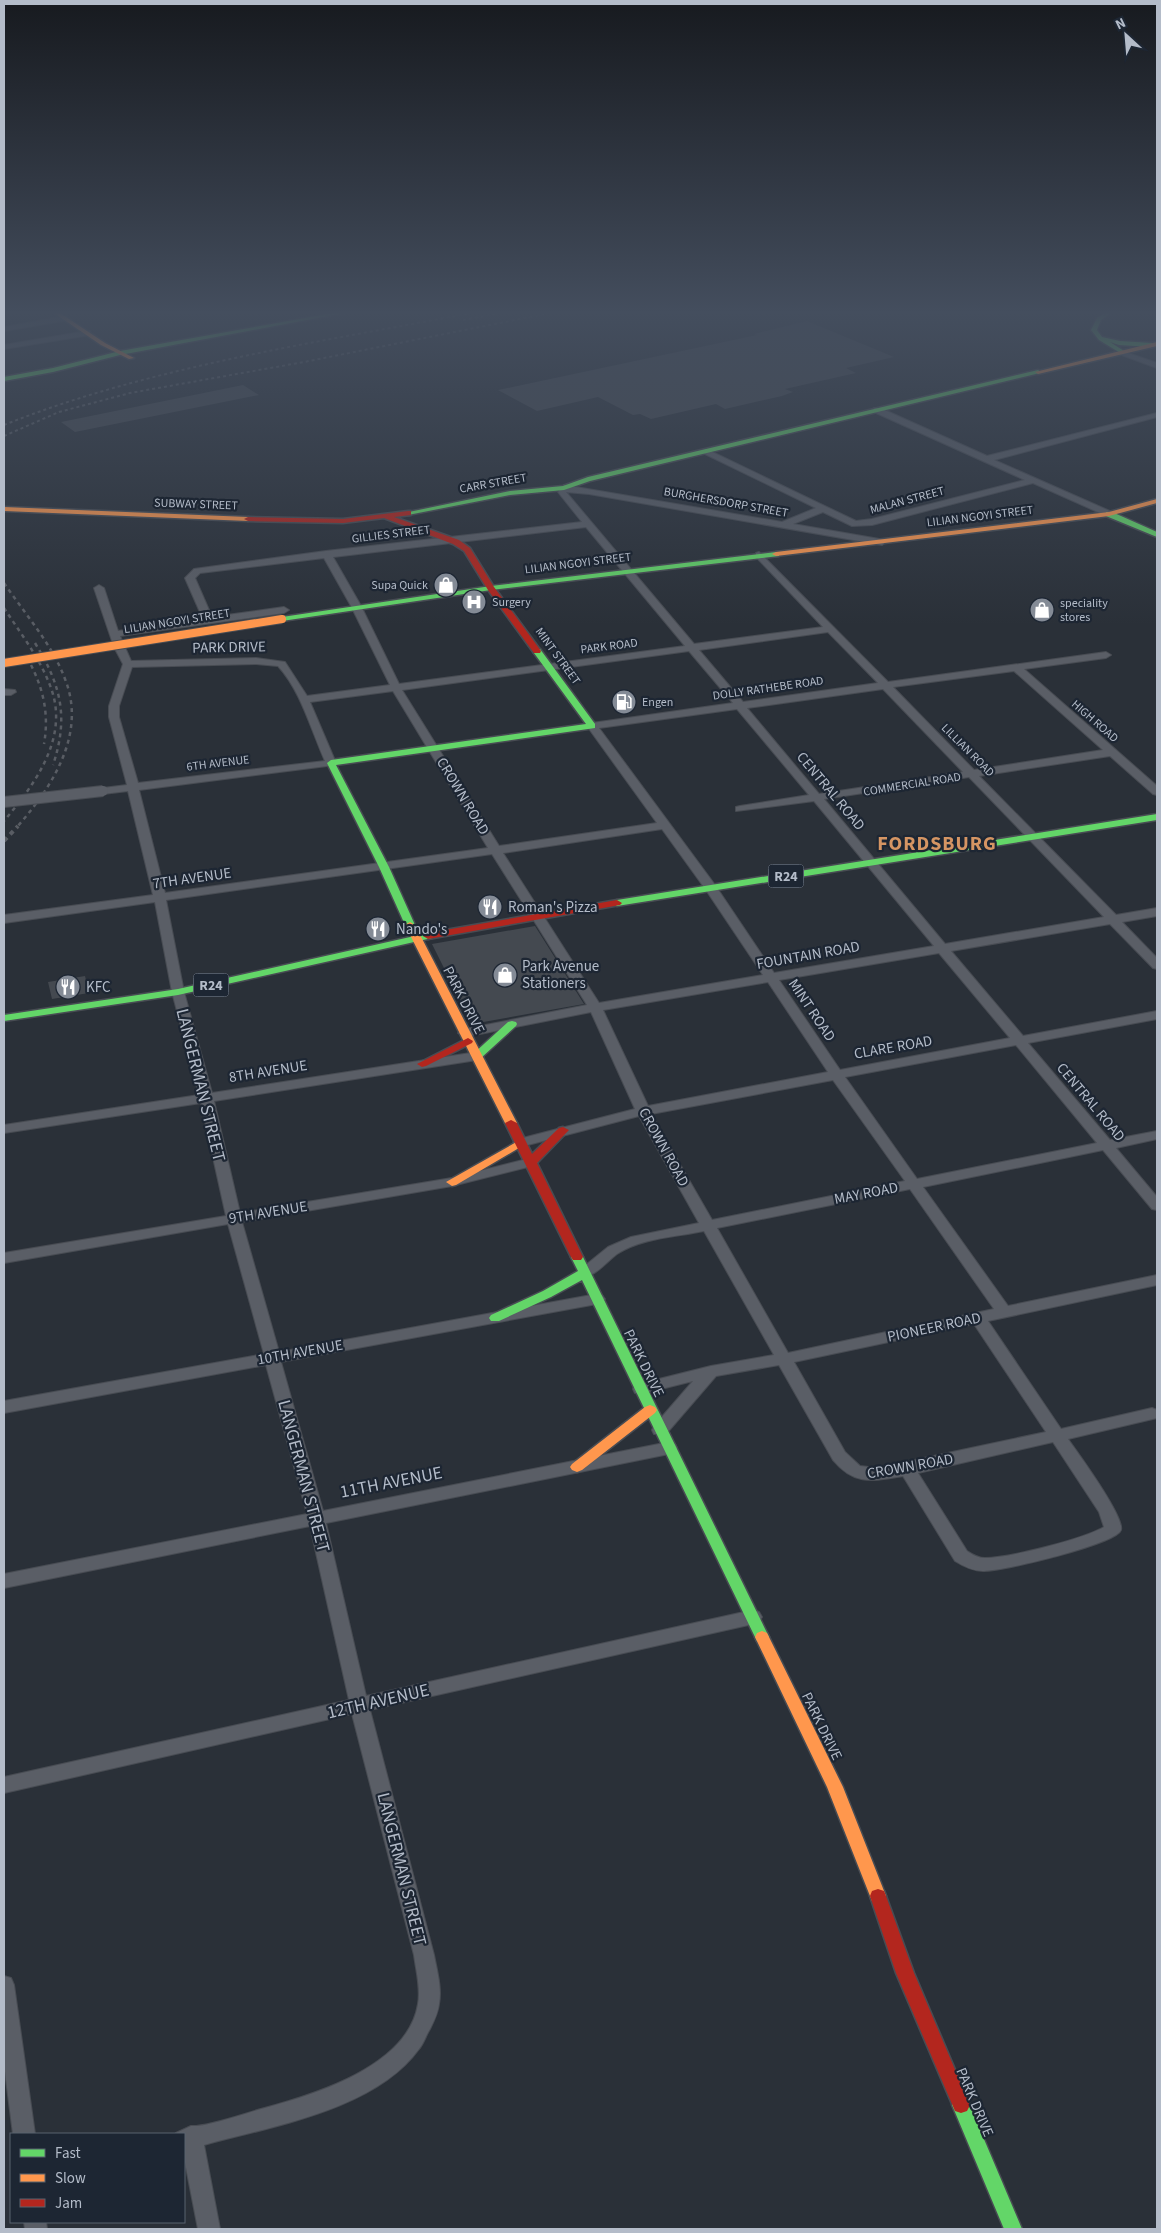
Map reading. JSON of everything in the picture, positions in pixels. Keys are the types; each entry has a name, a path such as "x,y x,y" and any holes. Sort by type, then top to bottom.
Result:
{"main road":[{"name":"CARR STREET","path":"387,517 510,493 564,488 588,479 709,452 848,417"},
{"name":"LILIAN NGOYI STREET","path":"4,664 283,614 1109,514 1157,501"},
{"name":"SUBWAY STREET","path":"4,509 307,521 387,517"},
{"path":"1109,514 1157,535"},
{"name":"MINT STREET","path":"387,517 449,540 467,550 491,588 592,726"},
{"path":"819,549 826,542 824,532"},
{"name":"DOLLY RATHEBE ROAD","path":"434,749 592,726"},
{"name":"6TH AVENUE","path":"331,763 434,749"},
{"name":"PARK DRIVE","path":"331,763 384,867 416,938 531,1162 650,1410 753,1617 851,1824 905,1973 1013,2229"},
{"name":"R24","path":"4,1018 178,992 416,938 536,916 1157,817"},
{"path":"477,1056 512,1024"},
{"path":"422,1064 467,1037"},
{"path":"531,1162 563,1130"},
{"path":"452,1182 520,1142"},
{"path":"495,1318 547,1294 584,1272"},
{"path":"576,1467 650,1410"}],"street":[{"path":"893,417 1109,514"},
{"path":"987,459 1148,417"},
{"name":"MALAN STREET","path":"709,452 850,522 863,524 1034,480"},
{"name":"CENTRAL ROAD","path":"564,488 563,495 816,798 873,863 1157,1206"},
{"name":"BURGHERSDORP STREET","path":"564,488 882,542"},
{"path":"783,525 823,509"},
{"name":"GILLIES STREET","path":"209,621 190,578 197,571 588,524"},
{"name":"CROWN ROAD","path":"326,554 356,606 395,686 536,916 595,1007 643,1111 848,1468 860,1474 869,1475 907,1469 1152,1414"},
{"name":"LILLIAN ROAD","path":"759,556 884,686 974,774 1157,965"},
{"path":"99,588 119,647 128,664"},
{"path":"115,634 209,621 283,614"},
{"name":"PARK ROAD","path":"303,700 395,686 829,629"},
{"name":"DOLLY RATHEBE ROAD","path":"592,726 1106,655"},
{"name":"PARK DRIVE","path":"128,664 275,662 286,669 303,700 331,763"},
{"name":"LANGERMAN STREET","path":"128,664 114,706 114,717 160,899 178,992 206,1096 234,1218 316,1517 360,1705 424,1955 430,1992 428,2012 416,2036 387,2069 370,2080 343,2092 282,2113 188,2139"},
{"name":"HIGH ROAD","path":"1017,668 1157,792"},
{"name":"MINT ROAD","path":"592,726 711,888 836,1074 1004,1313"},
{"name":"COMMERCIAL ROAD","path":"740,809 1112,752"},
{"name":"6TH AVENUE","path":"4,802 331,763"},
{"path":"384,867 664,825"},
{"name":"7TH AVENUE","path":"4,919 384,867"},
{"name":"FOUNTAIN ROAD","path":"467,1037 512,1024 595,1007 1157,912"},
{"name":"CLARE ROAD","path":"520,1142 643,1111 1157,1015"},
{"name":"8TH AVENUE","path":"4,1129 206,1096 477,1056"},
{"name":"MAY ROAD","path":"584,1272 613,1250 630,1242 1157,1135"},
{"name":"9TH AVENUE","path":"4,1258 452,1182 531,1162"},
{"name":"PIONEER ROAD","path":"641,1390 711,1371 784,1359 1157,1280"},
{"name":"10TH AVENUE","path":"4,1406 272,1356 597,1299"},
{"path":"907,1469 962,1556 970,1563 986,1565 1109,1534 1113,1530 1113,1523 1107,1510 978,1318"},
{"path":"660,1430 711,1371"},
{"name":"11TH AVENUE","path":"4,1581 316,1517 669,1448"},
{"name":"12TH AVENUE","path":"4,1785 753,1617"},
{"path":"4,1985 24,2133"},
{"path":"188,2139 209,2229"}],"building":[{"path":"85,417 149,417 75,432 61,422"},
{"name":"Park Avenue Stationers","path":"535,926 584,1004 472,1024 432,944"},
{"name":"KFC","path":"85,976 89,993 52,999 48,982"}],"railway":[{"path":"4,425 25,417"},
{"path":"4,436 47,417"},
{"path":"4,583 38,630 60,666 71,700 72,720 69,739 62,759 42,795 17,827"},
{"path":"4,608 43,669 52,691 56,709 52,744 45,761 37,777 4,821"},
{"path":"35,643 51,673 60,702 61,732 53,765"},
{"path":"31,665 39,684 46,713 44,744"},
{"path":"4,841 18,826"}],"traffic: fast":[{"path":"408,513 510,493 564,488 588,479 848,417"},
{"path":"1109,514 1157,535"},
{"path":"282,619 491,588 776,554"},
{"path":"410,925 384,867 331,763 592,726 537,651"},
{"path":"617,903 1157,817"},
{"path":"4,1018 178,992 428,936"},
{"path":"477,1056 512,1024"},
{"path":"577,1257 762,1637"},
{"path":"495,1318 547,1294 584,1273"},
{"path":"961,2105 1013,2229"}],"traffic: slow":[{"path":"776,554 1109,514 1157,501"},
{"path":"4,509 248,519"},
{"path":"4,663 282,619"},
{"path":"410,925 511,1123"},
{"path":"452,1182 520,1143"},
{"path":"577,1467 650,1410"},
{"path":"762,1637 835,1787 878,1896"}],"traffic: jam":[{"path":"248,519 343,521 408,513"},
{"path":"387,517 456,542 467,550 491,588 537,651"},
{"path":"428,936 617,903"},
{"path":"422,1064 468,1041"},
{"path":"511,1123 577,1257"},
{"path":"531,1162 563,1130"},
{"path":"878,1896 905,1973 961,2105"}],"place":[{"name":"Supa Quick","path":"446,585"},
{"name":"Surgery","path":"474,602"},
{"name":"speciality stores","path":"1042,610"},
{"name":"Engen","path":"624,702"},
{"name":"Roman's Pizza","path":"490,907"},
{"name":"Nando's","path":"378,929"},
{"name":"Park Avenue Stationers","path":"505,975"},
{"name":"KFC","path":"68,987"}],"district":[{"name":"FORDSBURG","path":"937,843"}]}
